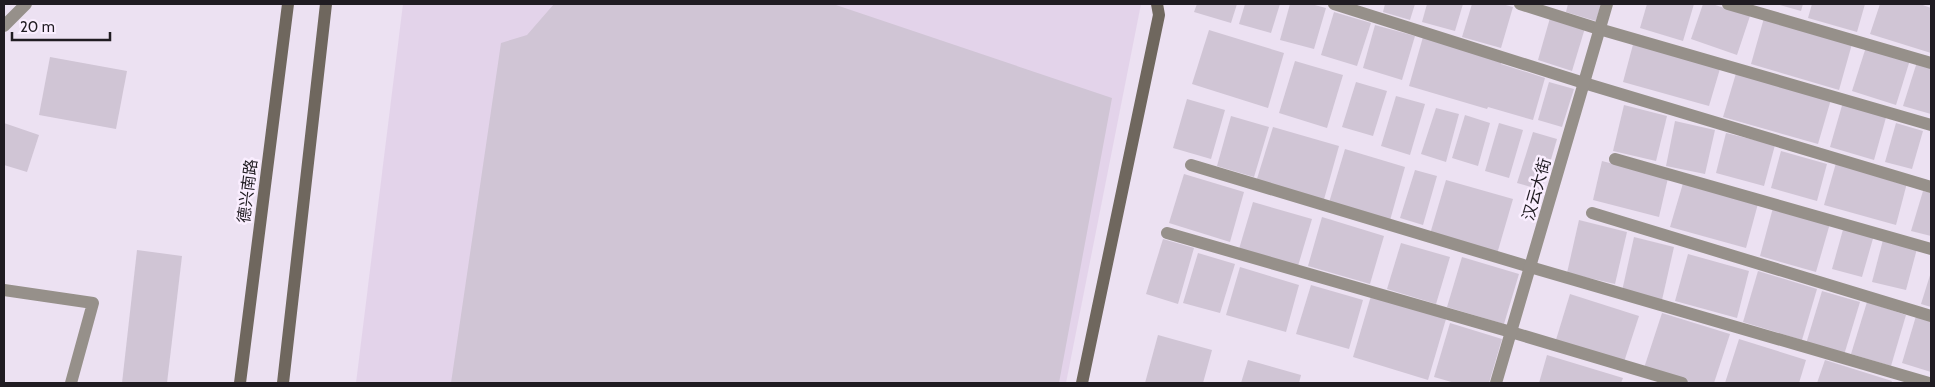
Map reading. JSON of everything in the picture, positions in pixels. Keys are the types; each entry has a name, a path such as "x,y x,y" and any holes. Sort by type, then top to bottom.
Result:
{"main road":[{"name":"德兴南路","path":"240,383 288,4"},
{"path":"283,383 326,4"},
{"path":"1082,383 1159,15 1157,4"}],"street":[{"path":"4,26 26,4"},
{"path":"1334,4 1584,83 1931,187"},
{"path":"1520,4 1599,29 1931,125"},
{"name":"汉云大街","path":"1496,383 1607,4"},
{"path":"1728,4 1931,63"},
{"path":"1615,159 1931,249"},
{"path":"1191,164 1530,267 1929,383"},
{"path":"1592,213 1931,316"},
{"path":"1167,233 1682,383"},
{"path":"4,290 93,302 71,383"}],"shaded area":[{"path":"403,4 1141,4 1066,383 356,383"}],"building":[{"path":"554,4 833,4 1112,98 1059,383 451,383 501,43 527,35"},
{"path":"1197,4 1237,4 1231,23 1194,12"},
{"path":"1245,4 1280,4 1271,33 1239,24"},
{"path":"1290,4 1311,4 1326,8 1314,49 1280,40"},
{"path":"1385,4 1415,4 1410,20 1383,12"},
{"path":"1427,4 1463,4 1455,31 1422,22"},
{"path":"1472,4 1502,4 1513,7 1501,48 1462,37"},
{"path":"1568,4 1601,4 1596,21 1566,12"},
{"path":"1647,4 1694,4 1683,41 1640,28"},
{"path":"1703,4 1712,4 1750,16 1737,55 1691,39"},
{"path":"1776,4 1803,4 1801,11"},
{"path":"1812,4 1865,4 1857,32 1808,18"},
{"path":"1880,4 1920,4 1931,8 1931,53 1870,34"},
{"path":"1334,12 1371,23 1357,66 1321,55"},
{"path":"1550,18 1585,28 1572,71 1538,60"},
{"path":"1764,18 1852,44 1839,90 1751,64"},
{"path":"1375,25 1415,36 1402,80 1363,68"},
{"path":"1209,30 1284,53 1268,108 1192,84"},
{"path":"1423,37 1502,60 1501,64 1545,78 1533,120 1488,107 1487,109 1409,86"},
{"path":"1635,37 1722,62 1709,106 1623,82"},
{"path":"1866,47 1910,60 1896,105 1852,91"},
{"path":"50,57 127,71 116,129 39,115"},
{"path":"1295,61 1343,75 1327,128 1279,113"},
{"path":"1917,62 1931,66 1931,114 1903,106"},
{"path":"1737,70 1832,96 1818,144 1723,117"},
{"path":"1356,82 1387,91 1373,136 1342,127"},
{"path":"1549,82 1574,89 1562,127 1538,120"},
{"path":"1396,96 1425,104 1410,155 1381,146"},
{"path":"1187,99 1225,110 1211,159 1173,148"},
{"path":"1843,102 1887,114 1874,160 1830,147"},
{"path":"1624,105 1667,116 1656,161 1613,151"},
{"path":"1436,108 1459,114 1446,162 1421,154"},
{"path":"1465,115 1490,123 1478,166 1452,158"},
{"path":"1231,116 1269,127 1254,177 1217,166"},
{"path":"1675,121 1715,130 1705,174 1666,166"},
{"path":"4,123 39,135 27,172 4,165"},
{"path":"1499,123 1523,130 1509,178 1485,171"},
{"path":"1896,123 1923,131 1912,169 1885,162"},
{"path":"1273,127 1339,146 1323,203 1256,182"},
{"path":"1533,132 1557,139 1542,190 1517,183"},
{"path":"1726,133 1775,145 1764,186 1716,173"},
{"path":"1345,149 1405,167 1389,224 1328,206"},
{"path":"1781,151 1827,164 1817,201 1771,188"},
{"path":"1602,161 1668,178 1659,217 1593,200"},
{"path":"1836,163 1907,183 1896,225 1824,205"},
{"path":"1415,170 1437,176 1423,225 1400,218"},
{"path":"1184,174 1244,192 1230,242 1169,223"},
{"path":"1446,180 1513,199 1497,254 1430,234"},
{"path":"1684,180 1759,200 1746,248 1670,227"},
{"path":"1923,191 1931,193 1931,236 1911,231"},
{"path":"1253,202 1312,219 1298,266 1239,249"},
{"path":"1774,204 1831,220 1816,272 1760,256"},
{"path":"1322,217 1384,236 1370,284 1308,266"},
{"path":"1579,220 1627,232 1615,284 1567,273"},
{"path":"1844,226 1874,235 1862,277 1832,269"},
{"path":"1884,236 1918,245 1906,290 1872,282"},
{"path":"1634,237 1674,247 1662,300 1622,291"},
{"path":"1163,239 1194,248 1178,304 1146,294"},
{"path":"1401,243 1450,257 1436,304 1387,289"},
{"path":"137,250 182,256 167,383 122,383"},
{"path":"1198,253 1235,264 1220,313 1183,303"},
{"path":"1688,254 1749,271 1737,318 1675,301"},
{"path":"1462,257 1519,274 1504,324 1447,307"},
{"path":"1240,267 1299,285 1286,332 1226,315"},
{"path":"1758,271 1817,289 1802,340 1743,322"},
{"path":"1931,272 1931,307 1921,304"},
{"path":"1311,285 1363,300 1349,349 1296,334"},
{"path":"1822,291 1860,302 1844,355 1806,344"},
{"path":"1570,294 1639,316 1623,365 1555,343"},
{"path":"1371,296 1446,319 1428,380 1353,357"},
{"path":"1867,302 1906,315 1891,366 1851,354"},
{"path":"1662,313 1730,334 1714,383 1692,383 1644,368"},
{"path":"1916,316 1931,321 1931,372 1902,363"},
{"path":"1450,323 1502,339 1489,383 1455,383 1434,377"},
{"path":"1158,335 1212,350 1203,383 1145,383"},
{"path":"1739,339 1806,360 1799,383 1725,383"},
{"path":"1547,355 1623,378 1621,383 1539,383"},
{"path":"1248,360 1301,375 1299,383 1241,383"},
{"path":"1825,360 1892,381 1891,383 1817,383"}]}
